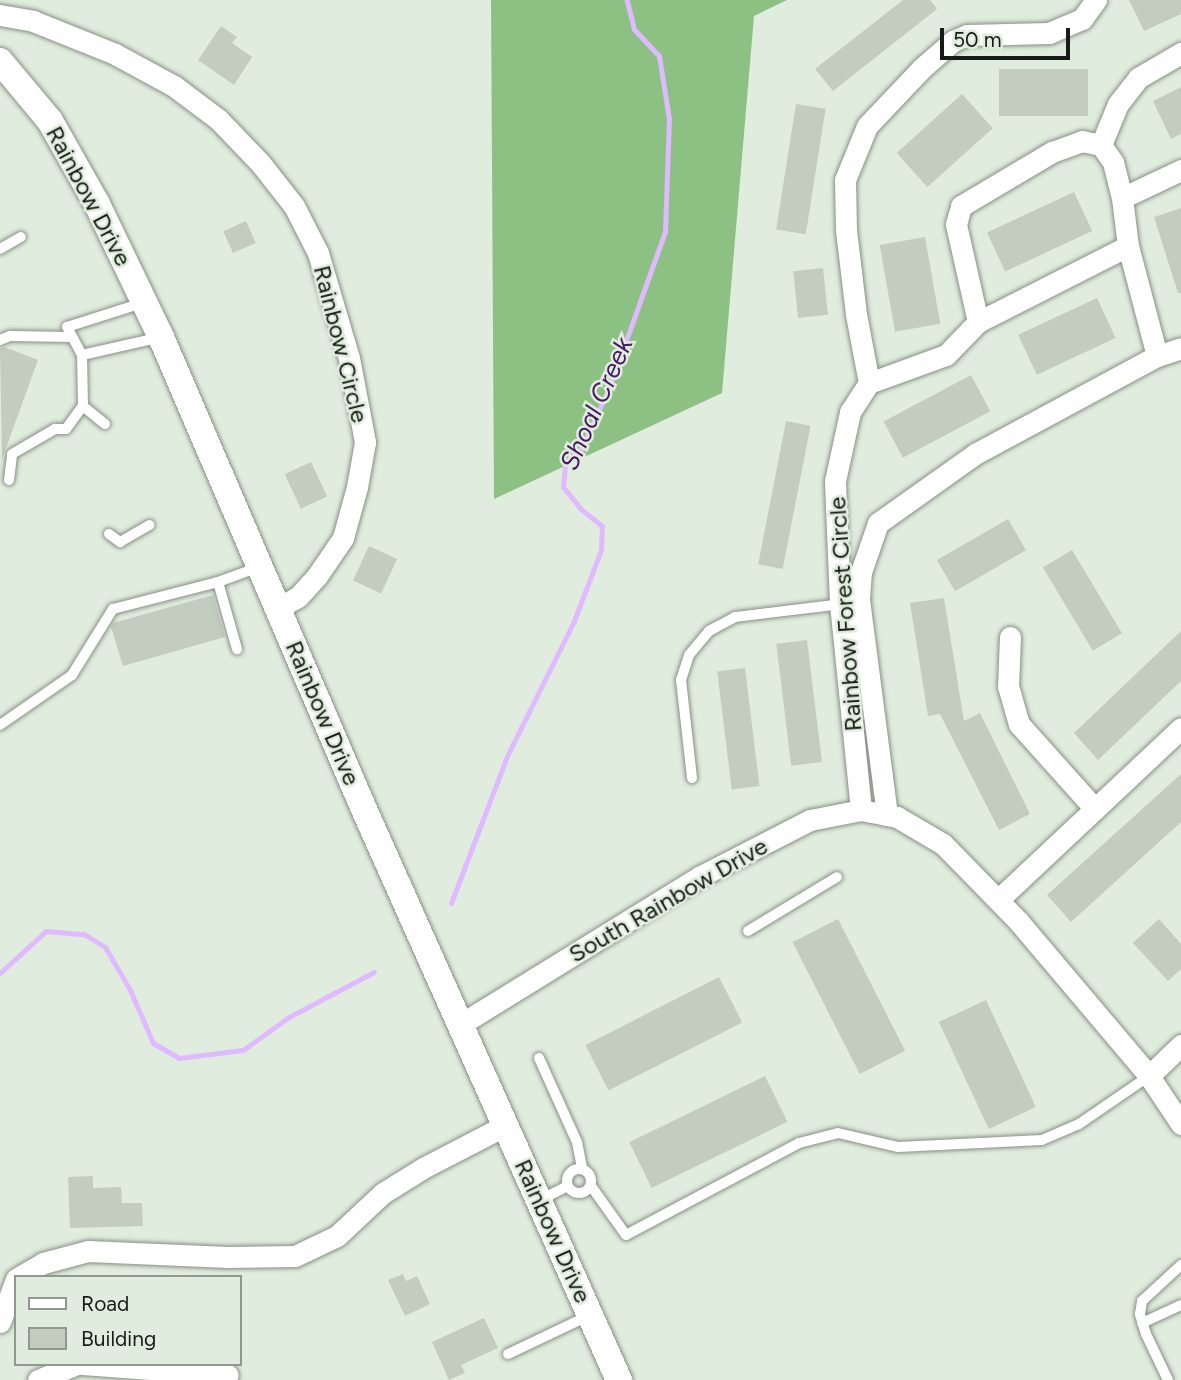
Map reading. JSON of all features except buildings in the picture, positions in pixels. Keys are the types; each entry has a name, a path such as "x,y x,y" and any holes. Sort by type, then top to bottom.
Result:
{"street":[{"path":"1097,0 1082,19 1049,33 967,34 953,41 922,68 867,126 845,180 856,314 869,383 946,355 978,322 1128,246"},
{"name":"Rainbow Circle","path":"0,15 33,21 115,54 174,86 218,120 261,164 295,206 318,253 349,358 365,442 357,487 343,538 298,597 277,608"},
{"path":"1101,145 1118,104 1138,78 1181,54"},
{"name":"Rainbow Drive","path":"0,61 50,121 97,204 161,337 277,608 619,1380"},
{"path":"978,322 956,224 961,206 1052,152 1082,141 1101,145 1114,162 1128,246 1157,355"},
{"path":"1122,198 1181,170"},
{"path":"887,815 850,603 878,523 909,498 975,454 1157,355 1181,348"},
{"name":"Rainbow Forest Circle","path":"861,810 850,603 835,481 850,412 869,383"},
{"path":"1010,637 1007,685 1019,724 1095,809"},
{"path":"998,900 1181,728"},
{"name":"South Rainbow Drive","path":"461,1024 699,877 810,820 861,810 897,817 943,844 998,900 1149,1076 1179,1117"},
{"path":"1149,1076 1181,1045"},
{"path":"14,1275 43,1263 88,1251 229,1267 295,1256 337,1236 383,1193 425,1167 506,1125"},
{"path":"0,1322 12,1276"},
{"path":"38,1380 72,1366"},
{"path":"115,1366 227,1373"}],"lane":[{"path":"0,249 21,237"},
{"path":"0,340 10,336 70,332 144,302"},
{"path":"9,480 12,454 55,429 66,429 83,406 82,355 70,332"},
{"path":"82,355 161,337"},
{"path":"83,406 105,424"},
{"path":"109,534 120,542 149,525"},
{"path":"0,725 72,675 113,609 218,582 259,567"},
{"path":"218,582 237,649"},
{"path":"692,778 681,680 689,655 709,631 735,617 850,603"},
{"path":"748,931 837,877"},
{"path":"539,1058 577,1142 582,1168"},
{"path":"568,1186 568,1175 576,1168 582,1168 591,1175 591,1186 626,1235 799,1143 838,1133 898,1147 1042,1140 1079,1124 1149,1076"},
{"path":"568,1186 577,1193 591,1186"},
{"path":"540,1200 568,1186"},
{"path":"1168,1380 1142,1323 1142,1301 1181,1265"},
{"path":"1142,1323 1181,1305"},
{"path":"508,1354 590,1315"}],"green space":[{"path":"491,0 787,0 754,16 722,393 494,499"}],"waterway":[{"name":"Shoal Creek","path":"451,903 507,756 574,621 601,550 602,526 581,509 563,487 565,466 580,451 609,388 665,232 669,119 659,56 634,29 627,0"},
{"name":"Shoal Creek","path":"0,973 46,931 84,934 105,947 130,990 153,1043 179,1058 243,1050 289,1017 374,972"}]}
